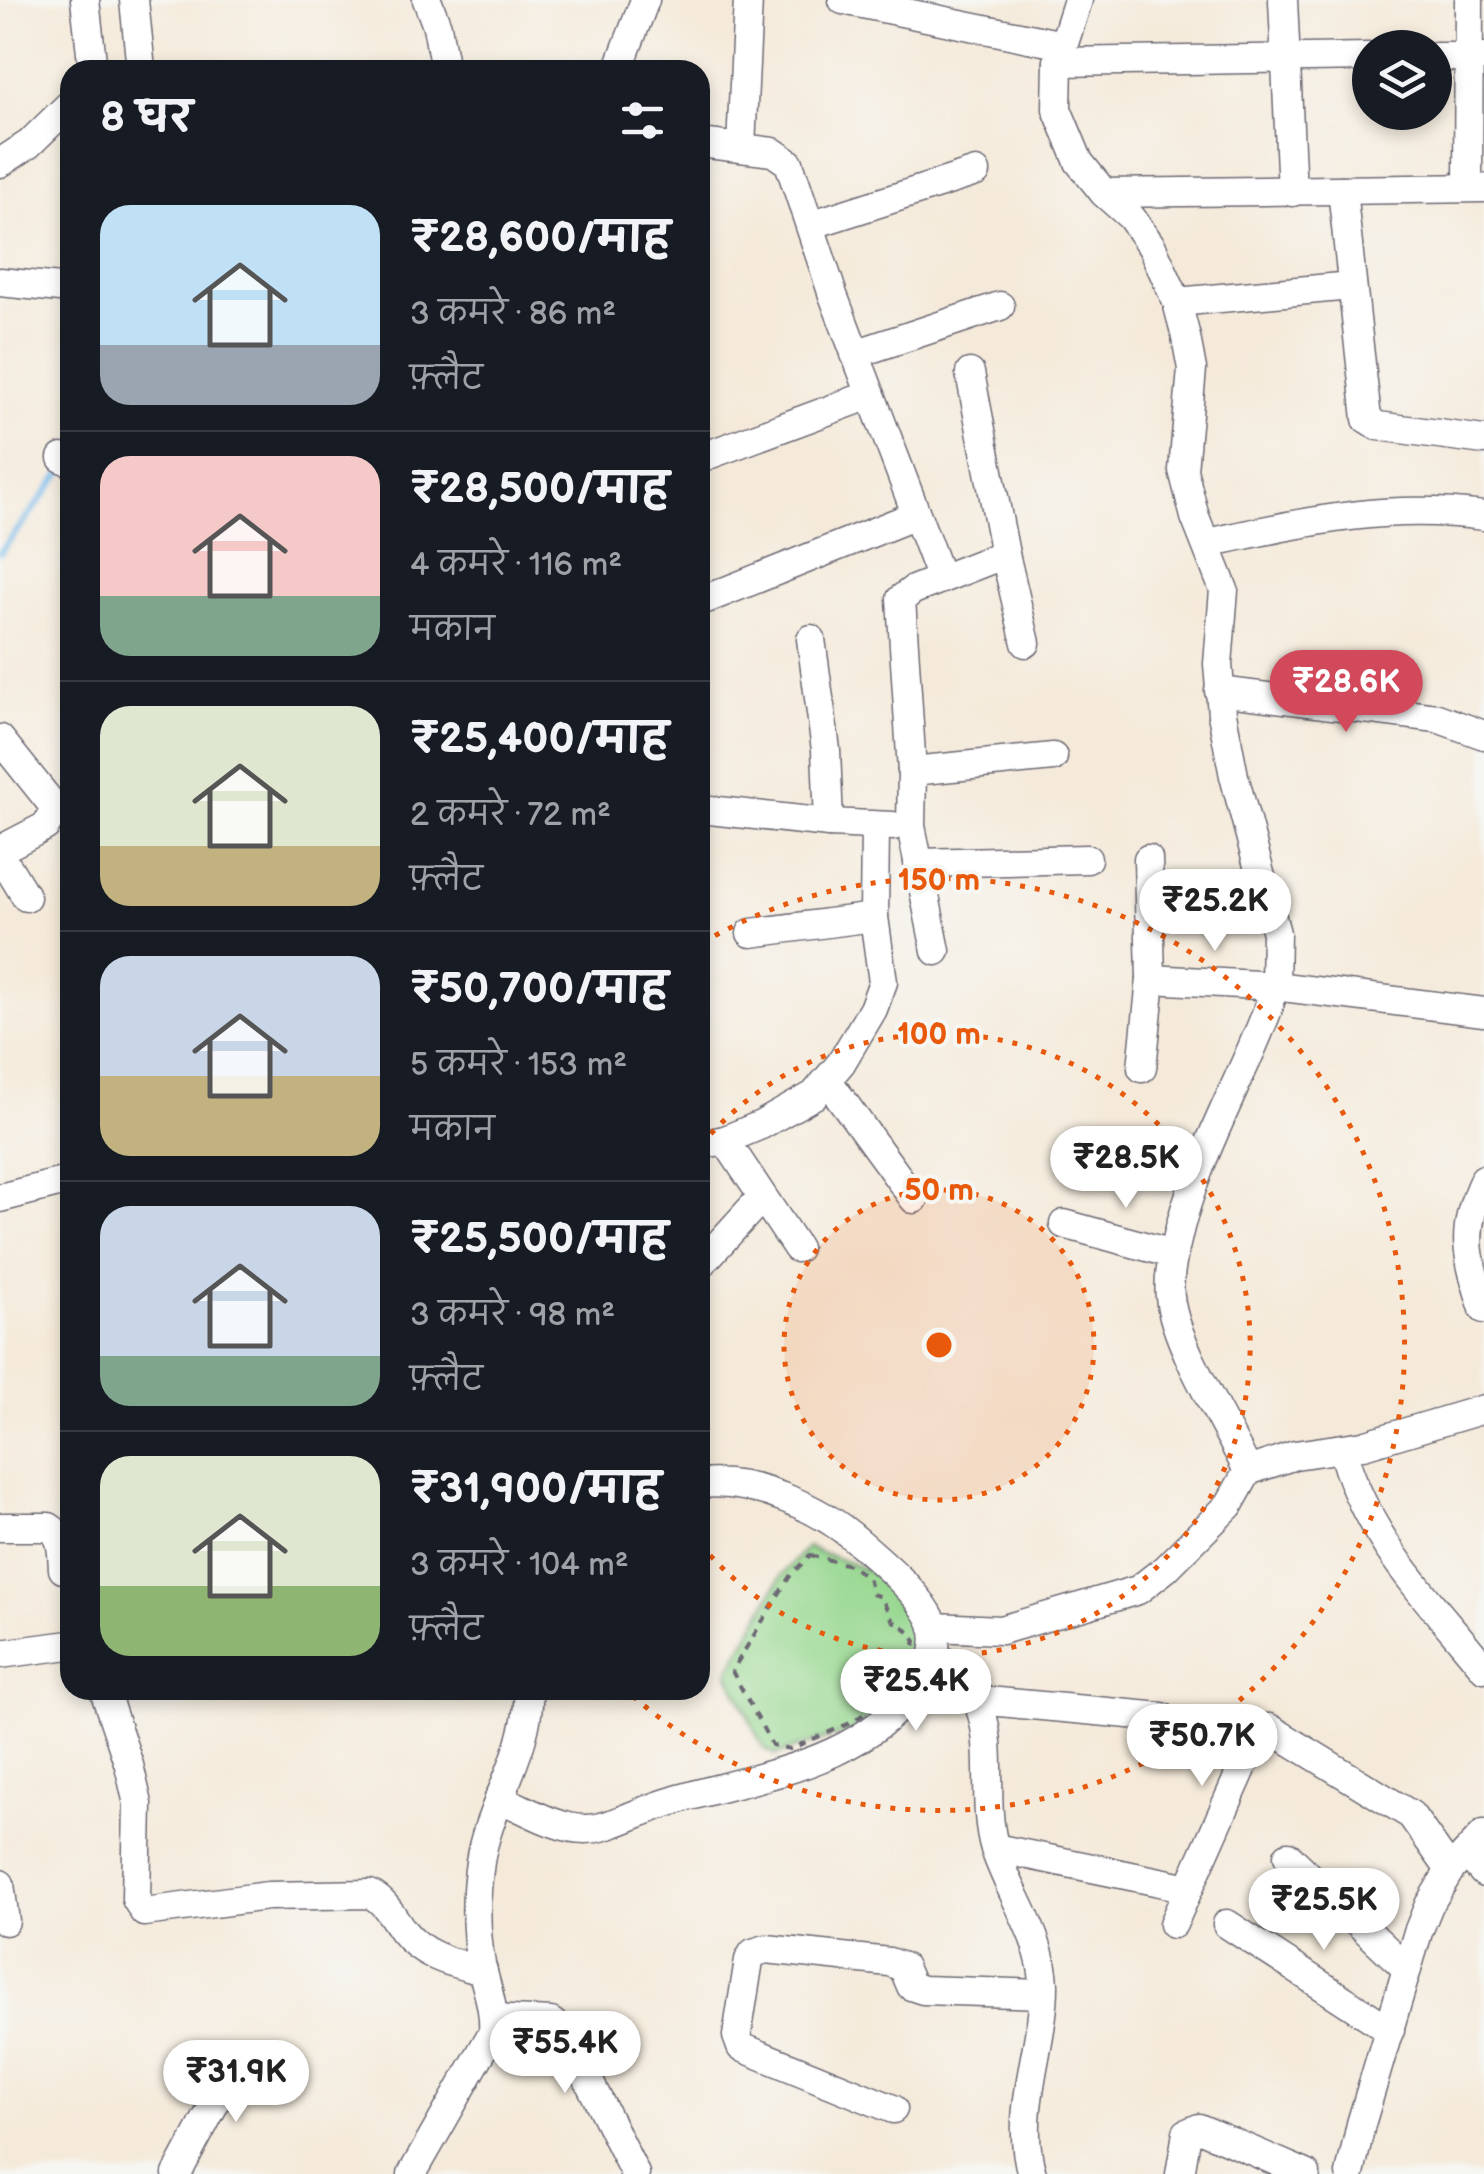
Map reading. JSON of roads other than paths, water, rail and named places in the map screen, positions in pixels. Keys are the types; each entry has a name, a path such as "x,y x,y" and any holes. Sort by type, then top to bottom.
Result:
{"street":[{"path":"85,0 91,60"},
{"path":"134,0 140,60"},
{"path":"428,0 438,26 443,60"},
{"path":"622,60 645,0"},
{"path":"741,148 748,0"},
{"path":"843,0 878,4 1060,53 1352,57"},
{"path":"1078,0 1060,53 1056,98 1066,135 1079,162 1152,247 1178,302 1192,368 1184,470 1195,518 1224,590 1219,691 1234,776 1272,909 1277,954 1275,986 1180,1220 1170,1299 1178,1330 1248,1471"},
{"path":"1283,0 1292,192"},
{"path":"1104,193 1476,188 1476,57 1469,0"},
{"path":"2,154 29,144 60,114"},
{"path":"710,144 773,152 789,163 855,354 941,579"},
{"path":"810,225 976,172"},
{"path":"1342,190 1367,419 1378,426 1484,440"},
{"path":"0,282 60,288"},
{"path":"1178,302 1351,286"},
{"path":"855,354 1000,306"},
{"path":"970,373 1004,554 1026,642"},
{"path":"710,454 870,395"},
{"path":"1207,543 1376,511 1435,510 1484,516"},
{"path":"710,598 916,515"},
{"path":"936,951 912,826 901,599 904,594 1004,554"},
{"path":"811,638 826,750 829,823"},
{"path":"1219,691 1436,718 1484,735"},
{"path":"0,739 52,804 60,822 0,850"},
{"path":"912,770 1053,757"},
{"path":"710,810 829,823 912,826"},
{"path":"797,1248 762,1196 712,1142 798,1106 828,1081 873,1009 883,982 874,918 875,826"},
{"path":"918,863 1087,859"},
{"path":"1142,1068 1151,979 1148,860"},
{"path":"0,867 10,869 26,897"},
{"path":"751,932 874,918"},
{"path":"1151,979 1275,986 1484,1012"},
{"path":"828,1081 914,1199"},
{"path":"1484,1179 1469,1212 1468,1259 1484,1309"},
{"path":"0,1198 60,1183"},
{"path":"710,1255 762,1196"},
{"path":"1064,1224 1173,1254"},
{"path":"934,1641 1001,1630 1138,1590 1166,1569 1229,1505 1248,1471 1295,1456 1342,1449 1444,1423 1484,1409"},
{"path":"1342,1449 1351,1481 1388,1552 1484,1668"},
{"path":"710,1484 734,1484 791,1502 829,1521 876,1557 925,1609 934,1641 977,1700 984,1723 986,1796 995,1848 1037,1953 1044,1981 1025,2139 1032,2174"},
{"path":"0,1527 48,1527 54,1530 60,1544"},
{"path":"499,1798 582,1829 804,1763 876,1731 928,1674 934,1641"},
{"path":"0,1654 60,1645"},
{"path":"107,1700 138,1804 136,1899 144,1912 268,1896 370,1894 381,1900 420,1948 482,1971"},
{"path":"412,2174 486,2047 494,2019 482,1971 476,1917 479,1876 486,1835 524,1729 527,1700"},
{"path":"977,1700 1162,1716"},
{"path":"1173,1924 1256,1737 1269,1728 1411,1815 1471,1858 1429,1906 1361,2124 1350,2174"},
{"path":"995,1848 1189,1888"},
{"path":"1288,1856 1407,1969"},
{"path":"0,1884 6,1921"},
{"path":"1228,1924 1390,2030"},
{"path":"893,2109 741,2048 736,2036 754,1953 766,1949 889,1962 902,1967 911,1986 923,1990 1043,1994"},
{"path":"494,2019 551,2022 565,2032 635,2174"},
{"path":"177,2174 241,2054"},
{"path":"1180,2174 1187,2133 1200,2128 1306,2174"}],"waterway":[{"path":"0,553 60,475"}]}
